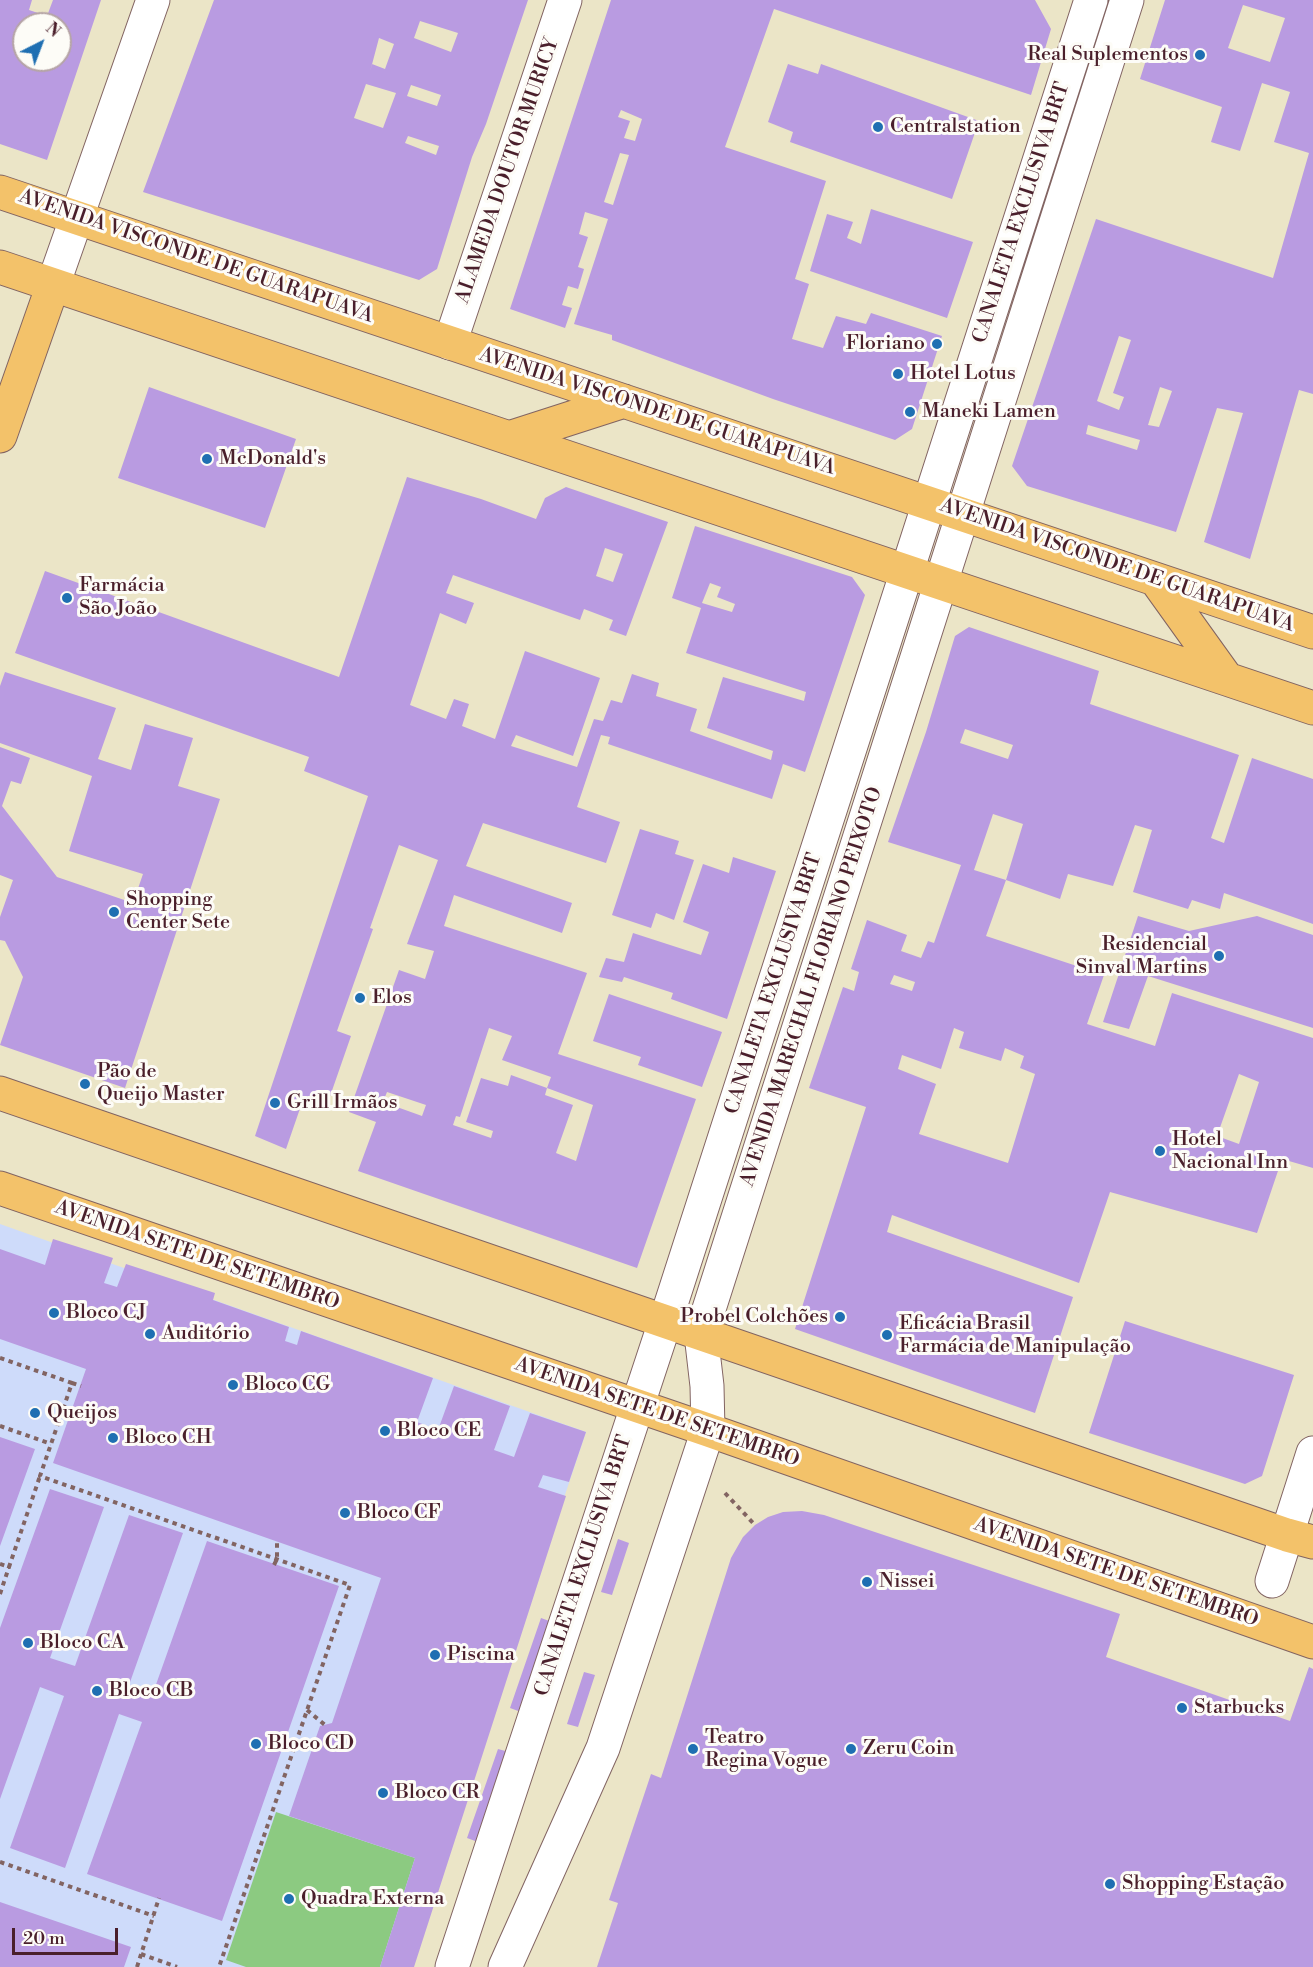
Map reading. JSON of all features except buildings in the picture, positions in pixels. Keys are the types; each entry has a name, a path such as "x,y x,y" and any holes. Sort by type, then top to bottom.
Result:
{"main road":[{"name":"AVENIDA VISCONDE DE GUARAPUAVA","path":"0,192 1313,632"},
{"path":"0,267 1313,708"},
{"path":"0,436 53,285"},
{"path":"509,438 624,401"},
{"path":"1156,580 1227,679"},
{"path":"0,1093 1300,1538"},
{"name":"AVENIDA SETE DE SETEMBRO","path":"0,1188 708,1430 1313,1642"}],"street":[{"path":"53,285 153,0"},
{"name":"ALAMEDA DOUTOR MURICY","path":"450,343 565,0"},
{"name":"CANALETA EXCLUSIVA BRT","path":"452,1967 664,1322 1091,0"},
{"name":"AVENIDA MARECHAL FLORIANO PEIXOTO","path":"505,1967 603,1748 708,1430 707,1386 701,1334 1127,0"},
{"path":"1272,1581 1300,1538 1313,1453"}],"path":[{"path":"0,1358 81,1386"},
{"path":"0,1594 72,1383"},
{"path":"0,1426 51,1444"},
{"path":"40,1476 350,1585 219,1967"},
{"path":"726,1495 755,1525"},
{"path":"274,1565 277,1559 277,1541"},
{"path":"0,1563 9,1567"},
{"path":"307,1710 325,1725"},
{"path":"0,1862 154,1916"},
{"path":"137,1967 159,1898"},
{"path":"141,1954 177,1967"}],"shaded area":[{"path":"0,1224 586,1432 407,1967 0,1967"}],"green space":[{"path":"276,1812 415,1858 380,1967 246,1967 226,1960"}],"place":[{"name":"Real Suplementos","path":"1200,55"},
{"name":"Centralstation","path":"878,127"},
{"name":"Floriano","path":"937,344"},
{"name":"Hotel Lotus","path":"898,374"},
{"name":"Maneki Lamen","path":"910,412"},
{"name":"McDonald's","path":"207,459"},
{"name":"Farmácia São João","path":"67,598"},
{"name":"Shopping Center Sete","path":"114,912"},
{"name":"Residencial Sinval Martins","path":"1219,956"},
{"name":"Elos","path":"360,998"},
{"name":"Pão de Queijo Master","path":"85,1084"},
{"name":"Grill Irmãos","path":"275,1103"},
{"name":"Hotel Nacional Inn","path":"1160,1151"},
{"name":"Bloco CJ","path":"54,1313"},
{"name":"Probel Colchões","path":"840,1317"},
{"name":"Auditório","path":"150,1334"},
{"name":"Eficácia Brasil Farmácia de Manipulação","path":"887,1335"},
{"name":"Bloco CG","path":"233,1385"},
{"name":"Queijos","path":"35,1413"},
{"name":"Bloco CE","path":"385,1431"},
{"name":"Bloco CH","path":"113,1438"},
{"name":"Bloco CF","path":"345,1513"},
{"name":"Nissei","path":"867,1582"},
{"name":"Bloco CA","path":"28,1643"},
{"name":"Piscina","path":"435,1655"},
{"name":"Bloco CB","path":"97,1691"},
{"name":"Starbucks","path":"1182,1708"},
{"name":"Bloco CD","path":"256,1744"},
{"name":"Teatro Regina Vogue","path":"693,1749"},
{"name":"Zeru Coin","path":"851,1749"},
{"name":"Bloco CR","path":"383,1793"},
{"name":"Shopping Estação","path":"1110,1884"},
{"name":"Quadra Externa","path":"289,1899"}]}
